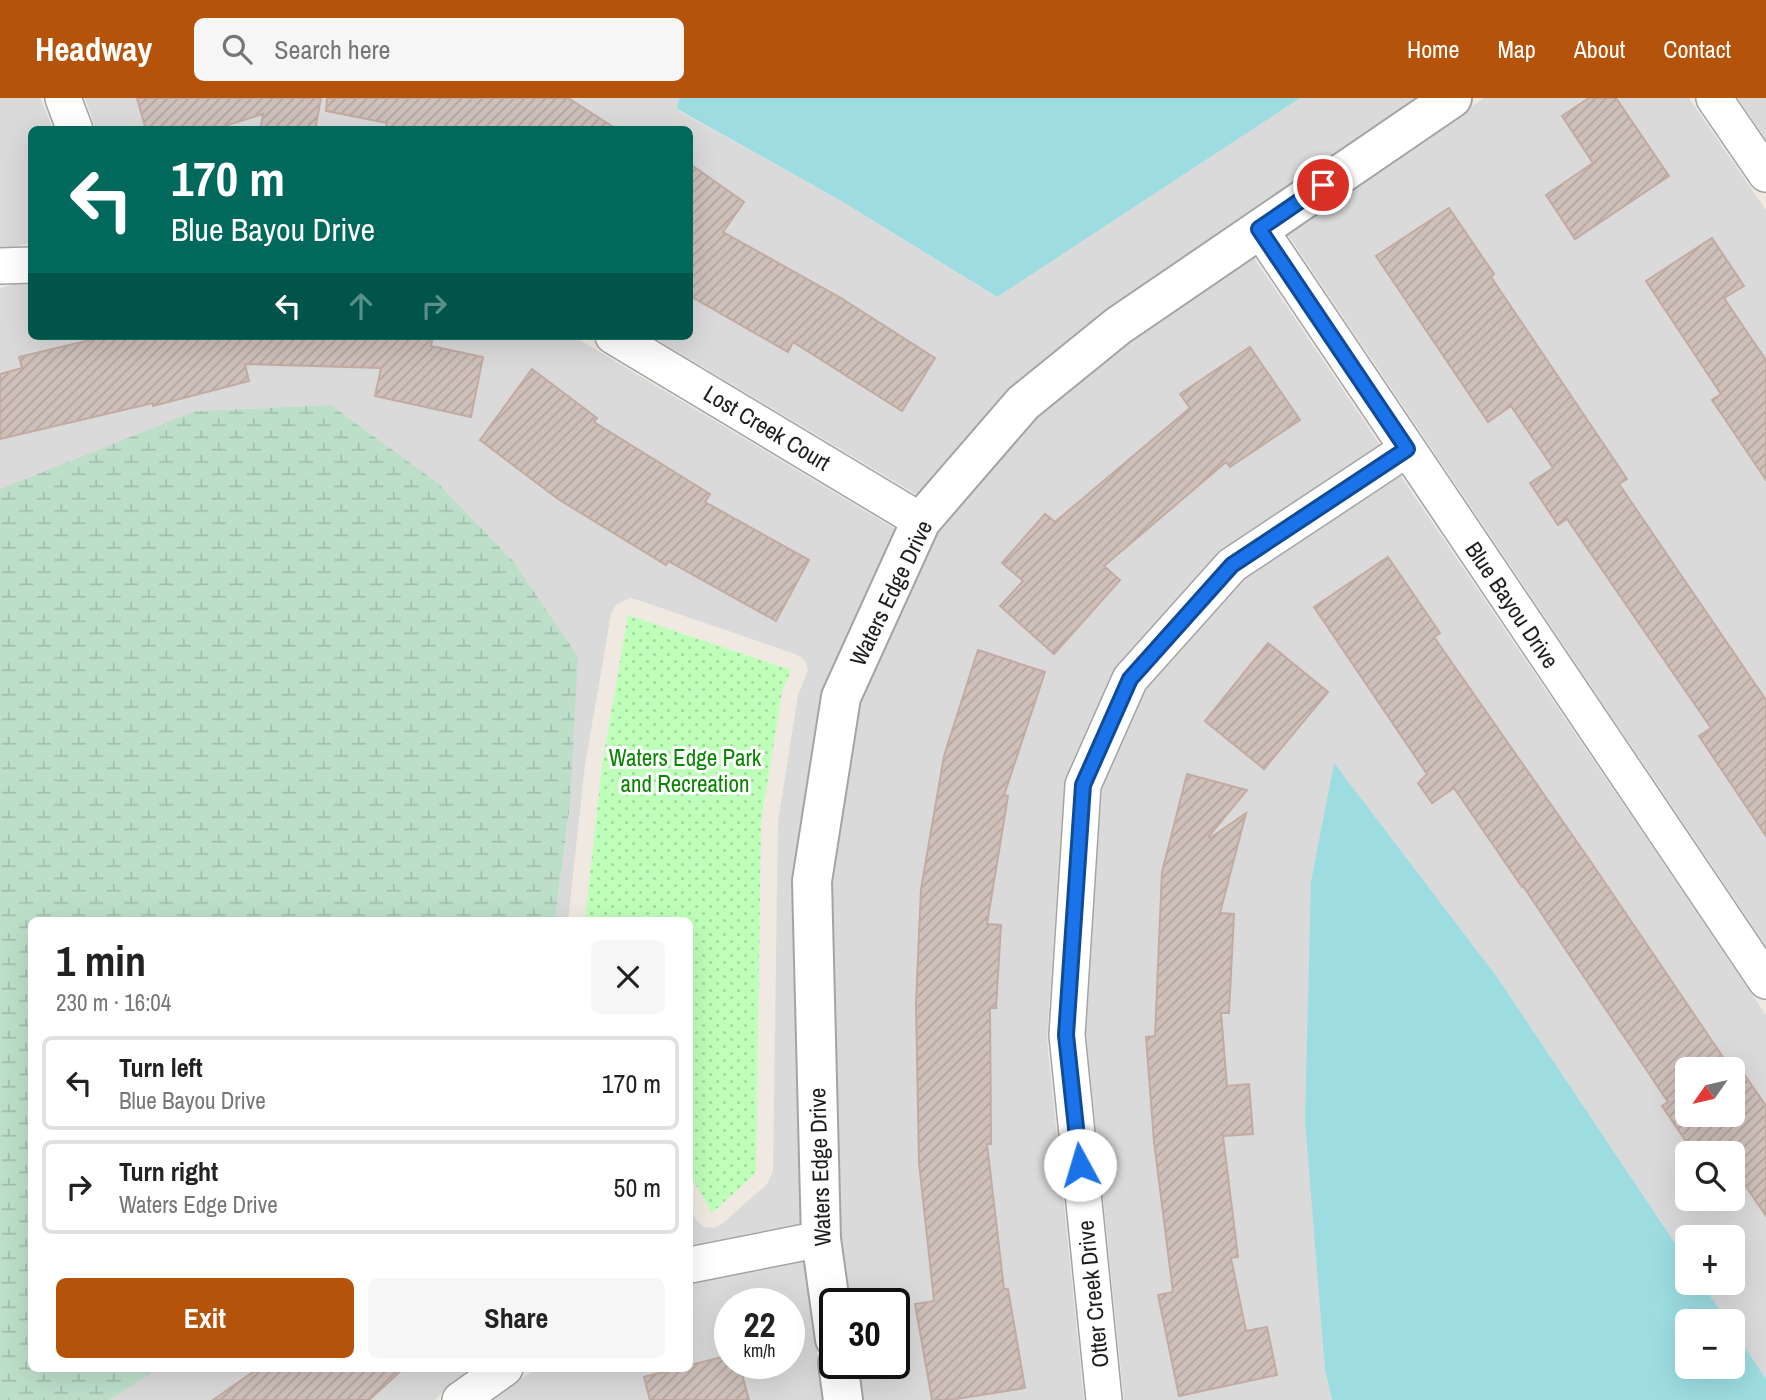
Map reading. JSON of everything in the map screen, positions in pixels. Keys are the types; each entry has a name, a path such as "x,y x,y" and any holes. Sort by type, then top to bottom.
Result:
{"street":[{"path":"63,98 74,126"},
{"name":"Waters Edge Drive","path":"828,1288 821,1239 812,881 841,698 921,521 1023,403 1118,327 1452,98"},
{"path":"1714,98 1766,174"},
{"name":"Blue Bayou Drive","path":"1259,229 1766,981"},
{"path":"0,266 28,265"},
{"name":"Lost Creek Court","path":"620,340 921,521"},
{"name":"Otter Creek Drive","path":"1104,1400 1066,1035 1083,785 1130,679 1232,565 1407,449"},
{"path":"693,1264 821,1239"},
{"path":"460,1400 499,1372"},
{"path":"840,1379 843,1400"}],"shaded area":[{"path":"0,98 40,98 52,126 28,126 28,244 0,250"},
{"path":"85,98 679,98 677,110 843,202 996,297 1300,98 1420,98 919,496 658,340 693,340 693,126 95,126"},
{"path":"1484,98 1689,98 1766,210 1766,946 1286,232"},
{"path":"1738,98 1766,98 1766,139"},
{"path":"1252,255 1380,445 1218,555 1116,667 1064,786 1047,1039 1084,1400 863,1400 860,1379 910,1379 910,1288 848,1288 840,1235 832,880 860,701 938,530 1036,415 1129,341"},
{"path":"28,281 28,340 580,340 897,530 793,880 801,1224 693,1244 693,1214 704,1227 714,1228 767,1184 773,1171 778,822 798,695 808,670 805,661 798,655 635,599 630,598 616,605 611,614 585,765 568,917 555,917 570,804 513,561 438,483 331,405 195,411 0,489 0,288"},
{"path":"1400,475 1766,1015 1766,1379 1745,1347 1745,1309 1719,1309 1710,1295 1745,1295 1745,1225 1675,1225 1675,1243 1497,977 1334,764 1311,881 1325,1370 1332,1400 1124,1400 1086,1032 1102,787 1147,687 1244,579"},
{"path":"804,1261 824,1400 490,1400 532,1372 693,1372 693,1284"},
{"path":"153,1372 470,1372 435,1400 109,1400"}],"green space":[{"path":"331,405 438,483 513,561 578,657 570,804 555,917 28,917 28,1372 153,1372 109,1400 0,1400 0,489 195,411"},
{"name":"Waters Edge Park and Recreation","path":"628,615 791,670 782,692 761,822 756,1173 712,1213 693,1179 693,917 585,917 602,765"}],"water":[{"path":"679,98 1300,98 997,297 843,202 677,109"},
{"path":"1334,763 1497,977 1675,1243 1675,1295 1710,1295 1719,1309 1675,1309 1675,1379 1745,1379 1745,1347 1766,1379 1766,1400 1332,1400 1325,1370 1305,1120 1311,881"}],"building":[{"path":"137,98 321,98 316,126 261,126 263,114 225,126 145,126"},
{"path":"327,98 568,98 612,126 386,126 387,123 326,111"},
{"path":"1589,98 1616,98 1669,176 1575,239 1546,195 1593,163 1562,116"},
{"path":"693,166 744,202 723,232 841,298 935,358 902,411 793,342 788,352 693,298"},
{"path":"1449,208 1494,274 1491,277 1627,479 1619,484 1766,700 1766,836 1699,736 1711,728 1567,519 1558,525 1530,483 1553,468 1511,406 1488,422 1376,256"},
{"path":"1712,238 1744,286 1724,298 1766,360 1766,480 1712,400 1721,394 1646,281"},
{"path":"90,340 432,340 431,346 483,357 471,417 375,396 381,368 245,364 249,381 153,406 153,403 0,439 0,374 22,368 19,357"},
{"path":"1250,347 1300,420 1230,467 1226,462 1104,566 1120,580 1054,654 1000,606 1023,581 1002,563 1045,514 1055,522 1190,408 1180,394"},
{"path":"532,369 597,418 594,422 710,494 705,502 809,560 776,621 668,561 666,565 558,499 480,440"},
{"path":"1388,557 1440,633 1434,637 1723,1057 1675,1057 1675,1125 1662,1106 1668,1102 1454,788 1432,803 1418,783 1427,774 1314,607"},
{"path":"1268,643 1328,692 1264,769 1205,721"},
{"path":"978,650 1045,672 1004,795 1008,796 987,924 1001,925 996,1008 990,1008 991,1144 987,1144 1004,1289 1008,1289 1025,1388 950,1400 932,1400 915,1304 934,1301 919,1163 916,1004 921,889 944,756"},
{"path":"1187,774 1247,790 1209,836 1210,838 1246,813 1220,913 1234,914 1229,1013 1221,1013 1227,1086 1249,1084 1253,1134 1223,1136 1238,1257 1231,1258 1246,1331 1267,1327 1277,1375 1179,1396 1158,1295 1173,1292 1154,1142 1146,1037 1155,1036 1162,872"},
{"path":"1745,1075 1766,1106 1766,1216 1745,1185 1745,1141 1686,1141 1676,1127 1745,1127"},
{"path":"714,1359 714,1379 743,1379 749,1400 650,1400 644,1377 663,1372 693,1372 693,1364"},
{"path":"253,1372 400,1372 369,1400 213,1400"}],"route":[{"path":"1080,1165 1066,1035 1083,785 1130,679 1232,565 1407,449 1259,229 1323,185"}]}
